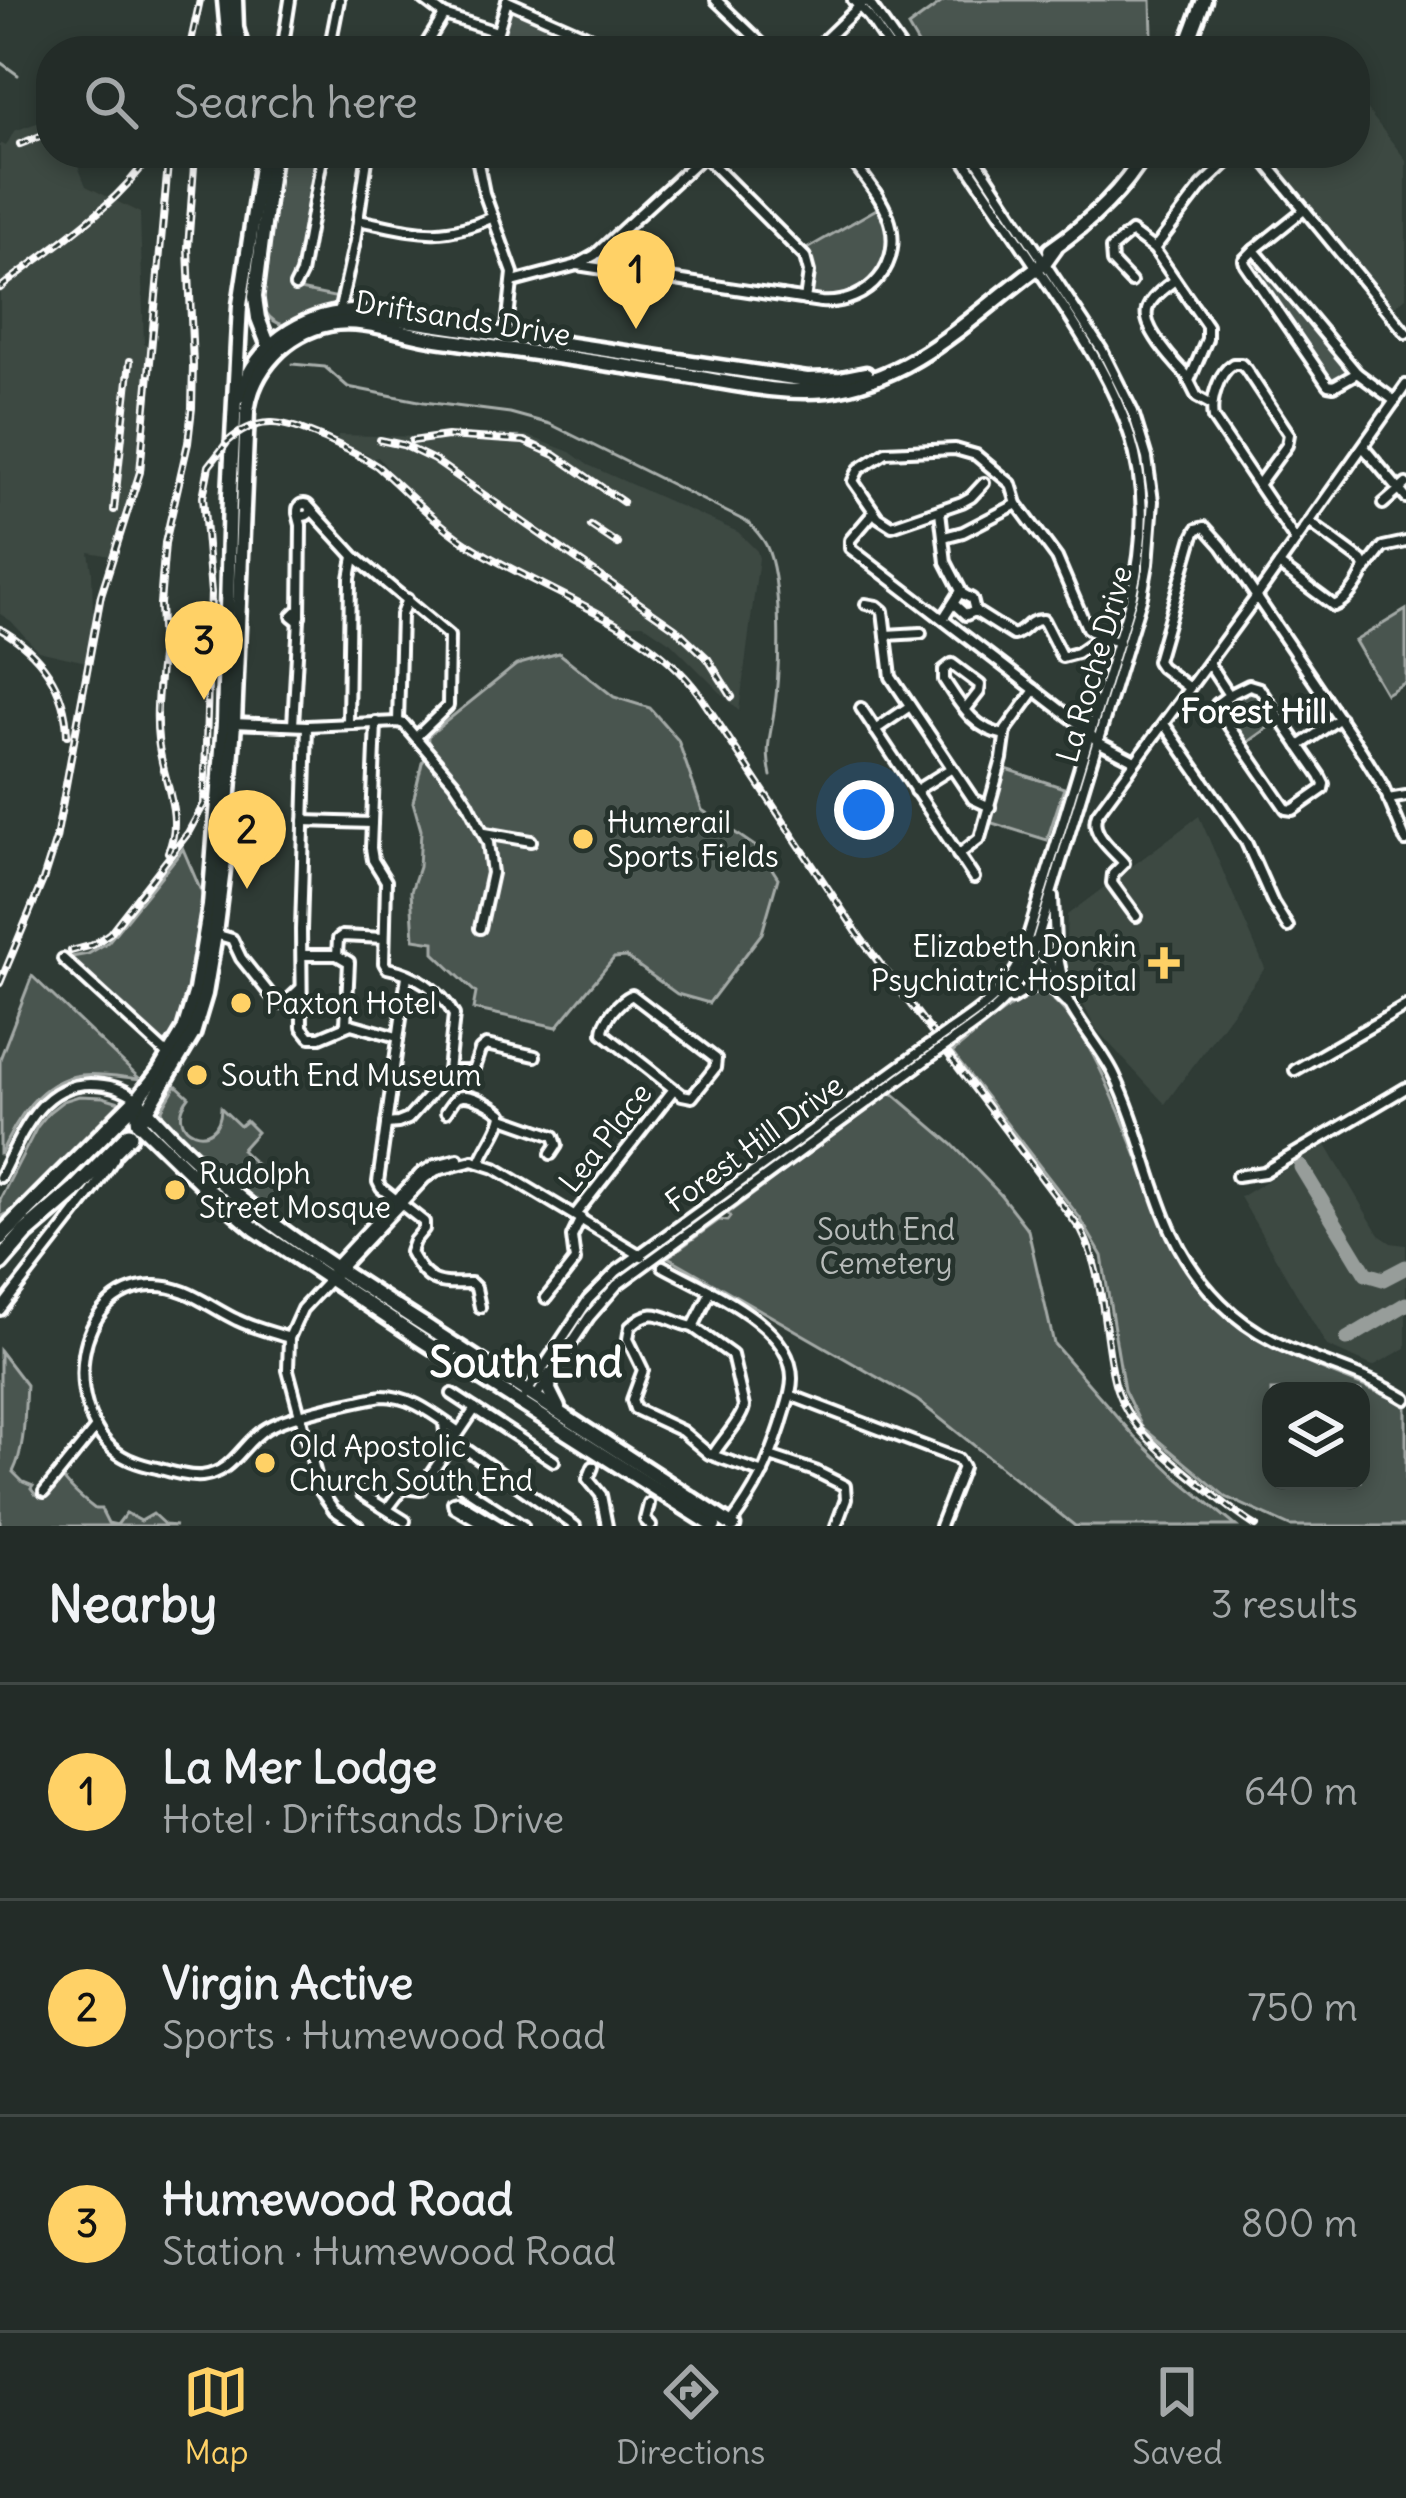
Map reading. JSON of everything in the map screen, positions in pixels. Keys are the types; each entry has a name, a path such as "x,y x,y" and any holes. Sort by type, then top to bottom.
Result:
{"highway":[{"path":"0,1237 138,1114"},
{"path":"0,1262 86,1180 138,1114"}],"main road":[{"path":"225,0 230,36"},
{"path":"235,0 237,36"},
{"path":"1191,36 1204,0"},
{"path":"173,1059 190,1010 203,947 229,723 233,431 244,268 261,168"},
{"path":"273,168 255,297 269,351 250,393 247,412 224,861 215,934 194,1034 138,1114 330,1276 528,1400 714,1526"},
{"name":"Driftsands Drive","path":"269,351 310,330 341,322 608,358 782,390 850,386 877,379 919,358 1055,248 1110,199 1135,168"},
{"path":"244,268 247,308 269,351"},
{"path":"255,297 267,321 296,326"},
{"name":"Driftsands Drive","path":"233,431 244,382 296,326 339,313 372,314 506,343"},
{"path":"550,1375 550,1395 565,1417"},
{"path":"528,1400 565,1417 731,1525"}],"street":[{"path":"284,36 290,0"},
{"path":"332,36 339,0"},
{"path":"424,0 444,15 497,32"},
{"path":"496,36 507,0 587,36"},
{"path":"716,0 753,36"},
{"path":"828,36 862,2"},
{"path":"862,2 883,36"},
{"path":"862,2 890,36"},
{"path":"431,36 444,15"},
{"path":"296,286 320,168"},
{"path":"339,313 366,168"},
{"path":"479,168 513,282 506,343"},
{"path":"513,282 577,265 604,248 688,168"},
{"path":"717,168 805,257 809,272 805,300"},
{"path":"577,265 805,300 838,302 859,296 875,284 893,243 887,212 857,168"},
{"name":"La Roche Drive","path":"970,168 1039,262"},
{"name":"La Roche Drive","path":"981,168 1110,381 1136,453 1142,505 1140,551 1098,742 1032,941"},
{"path":"1154,249 1221,168"},
{"path":"1270,168 1406,333"},
{"path":"1304,210 1254,250 1245,264 1328,385 1357,373"},
{"path":"358,220 445,233 493,217"},
{"path":"1131,282 1112,262 1111,249 1131,232 1154,249 1208,329 1189,379"},
{"path":"1254,250 1357,373 1395,401"},
{"path":"1175,279 1149,304 1146,315 1154,335 1189,379 1197,397 1212,405"},
{"path":"1258,485 1287,445 1288,434 1241,364 1233,364 1226,368 1212,414 1216,423 1258,485 1296,541"},
{"path":"1136,916 1112,877 1124,862 1093,822 1406,385"},
{"path":"1363,447 1404,491 1383,505"},
{"path":"984,483 971,497 892,526 874,512 853,477 874,458 895,452 969,452 1008,480 1017,504 1057,558 1090,632 1122,643"},
{"path":"944,537 1017,504"},
{"path":"940,511 946,562 975,611 1013,635 1028,623 1043,620 1062,657 1100,637"},
{"path":"874,512 850,539 852,550 1098,742 1135,761"},
{"path":"293,725 305,516 321,520 354,556 446,632 448,706 416,737"},
{"path":"1309,522 1362,561 1364,570"},
{"path":"1189,688 1156,662 1193,538 1202,527 1213,533 1340,718 1388,799 1406,841"},
{"path":"1279,565 1334,606 1383,547 1406,542"},
{"path":"348,723 354,556"},
{"path":"943,620 961,593"},
{"path":"407,599 400,621 401,723 454,782 484,833 493,863 480,928"},
{"path":"866,604 883,611 890,672 910,706 975,802 990,807"},
{"path":"955,604 966,615 975,611"},
{"path":"886,635 921,633"},
{"name":"La Roche Drive","path":"1032,941 1088,733 1122,643"},
{"path":"1208,663 1229,694"},
{"path":"965,710 980,685 952,664 943,678 965,710 988,732 1005,735"},
{"path":"1257,685 1324,787 1290,811 1216,709 1229,694 1257,685"},
{"path":"958,855 980,838 1009,724 1035,690"},
{"path":"875,730 910,706"},
{"path":"861,708 974,878"},
{"path":"1299,746 1340,718"},
{"path":"229,723 307,726 433,721"},
{"path":"376,722 371,855 386,880 385,965 423,980 454,1012 448,1071 408,1119 386,1124"},
{"path":"1164,724 1246,842 1288,926"},
{"path":"307,726 301,1020 307,1035 320,1036 346,1024 397,1036"},
{"path":"915,791 952,768"},
{"path":"1388,799 1406,796"},
{"path":"304,820 372,823"},
{"path":"484,833 531,841"},
{"path":"1053,889 1055,943 1071,1007"},
{"path":"215,934 232,939 277,1003 285,1003 301,988"},
{"path":"337,955 340,937 384,938"},
{"path":"1032,941 1049,959 1071,1007 1114,1074 1172,1237 1210,1291 1269,1340 1406,1399"},
{"name":"Forest Hill Drive","path":"528,1400 588,1300 617,1271 644,1257 931,1050 1001,1006 1020,983 1032,941"},
{"name":"Forest Hill Drive","path":"951,1036 1004,989 1032,941"},
{"path":"303,955 347,959 346,1024"},
{"path":"63,959 173,1059"},
{"path":"407,976 378,1182 425,1225 411,1248 418,1266 443,1285 474,1286 479,1307"},
{"path":"1001,1006 1040,985 1053,989 1071,1007"},
{"name":"Lea Place","path":"629,996 638,998 716,1059 715,1068 695,1094 686,1097 674,1088 603,1033 604,1023 629,996"},
{"path":"1295,1070 1406,1006"},
{"path":"448,1071 473,1071 485,1045 535,1056"},
{"path":"0,1177 32,1116 57,1093 95,1084 125,1091 138,1114 94,1189 0,1310"},
{"name":"Lea Place","path":"578,1216 674,1088"},
{"path":"1237,1176 1264,1172 1406,1088"},
{"path":"446,1112 457,1097 465,1096 493,1107 503,1118 554,1136 557,1145 550,1154"},
{"path":"477,1162 503,1118"},
{"path":"358,1526 334,1510 320,1490 288,1370 289,1338 302,1309 420,1174 459,1159 494,1168 644,1257"},
{"path":"546,1298 575,1262 572,1237 578,1216"},
{"name":"Forest Hill Drive","path":"528,1400 599,1303 644,1257"},
{"path":"663,1266 753,1318 775,1336 790,1363 790,1395 770,1456 751,1498 731,1525"},
{"path":"289,1338 247,1324 175,1288 133,1290 103,1310 86,1343 82,1389 89,1419 127,1460 200,1476 228,1468 267,1428 382,1396 399,1396 443,1422 445,1432 575,1526"},
{"path":"693,1327 710,1293"},
{"path":"713,1455 742,1415 732,1355 693,1327 652,1313 633,1324 628,1335 643,1370 632,1400 638,1412 682,1431 713,1455 763,1473"},
{"path":"452,1394 554,1462"},
{"path":"790,1395 958,1459 963,1467 940,1526"},
{"path":"387,1509 403,1488 420,1490 475,1409"},
{"path":"44,1492 95,1429"},
{"path":"770,1456 844,1486 846,1498 836,1526"},
{"path":"593,1467 588,1480 601,1495 608,1526"},
{"path":"462,1486 524,1526"},
{"path":"362,1493 405,1521"},
{"path":"487,1526 453,1502 499,1526"},
{"path":"650,1504 645,1520 651,1526"}],"shaded area":[{"path":"1370,113 1406,160 1406,297 1394,307 1278,168 1370,168"},
{"path":"36,123 36,168 79,168 86,186 140,213 148,359 139,468 110,556 89,552 93,614 86,662 38,651 0,614 0,143 6,146 14,131"},
{"path":"438,432 526,435 738,532 759,558 739,711 671,643 643,624 625,624 492,557 458,534 378,457 371,459 337,443 338,435 425,437"},
{"name":"Elizabeth Donkin Psychiatric Hospital","path":"1199,816 1265,968 1165,1104 1095,1028 1068,974 1067,915"},
{"path":"1326,1145 1379,1235 1406,1245 1406,1348 1373,1366 1327,1346 1240,1197"}],"green space":[{"path":"945,0 1151,0 1152,36 913,36 908,27"},
{"path":"516,8 579,36 500,36 507,14"},
{"path":"280,168 316,168 297,276 290,288 339,298 335,309 284,325 266,313 260,291"},
{"path":"880,207 888,244 877,276 850,296 812,296 811,263 803,251"},
{"path":"1254,254 1352,372 1329,383 1247,263"},
{"path":"1406,610 1406,682 1386,694 1355,641"},
{"name":"Humerail Sports Fields","path":"559,653 614,697 650,708 678,740 702,810 759,849 778,878 762,933 709,1003 677,994 626,957 614,958 557,1027 473,1009 476,993 434,953 434,942 414,939 411,891 419,867 421,830 413,802 428,736 516,665"},
{"path":"1253,685 1278,721 1243,746 1218,708 1229,696"},
{"path":"1006,769 1064,788 1047,840 989,822"},
{"path":"183,849 203,896 186,998 172,1040 162,1043 66,958 88,954 108,942"},
{"path":"32,976 140,1079 88,1075 53,1085 31,1104 0,1155 0,1059"},
{"path":"1041,992 1061,1007 1080,1032 1114,1100 1171,1241 1207,1295 1228,1316 1275,1348 1352,1382 1262,1382 1262,1490 1370,1490 1370,1390 1406,1405 1406,1526 1290,1526 1226,1497 1142,1427 1124,1390 1102,1256 1080,1218 952,1053 1017,1003"},
{"path":"176,1085 189,1097 182,1120 194,1133 212,1131 221,1108 240,1126 246,1121 257,1132 241,1150 277,1184 268,1202 255,1202 163,1117 162,1109"},
{"name":"South End Cemetery","path":"891,1092 952,1144 1028,1230 1054,1344 1134,1436 1236,1526 1075,1526 917,1400 668,1257 719,1220 727,1221 728,1213"},
{"path":"103,1097 124,1106 21,1207 0,1217 0,1199 37,1127 63,1101"},
{"path":"0,1351 26,1385 22,1440 13,1472 33,1486 35,1494 46,1496 60,1474 85,1501 101,1509 108,1523 117,1525 126,1513 141,1521 153,1514 165,1525 176,1526 0,1526"}],"waterway":[{"path":"0,62 18,75"},
{"path":"292,364 325,367 348,387 510,413 550,424 749,523 766,545 778,603 778,674 768,750 771,776"}],"taxiway":[{"path":"1301,1167 1366,1274 1383,1279 1406,1267"},
{"path":"1347,1339 1406,1304"}],"railway":[{"path":"192,36 200,0"},
{"path":"20,144 36,138"},
{"path":"0,288 101,210 141,168"},
{"path":"0,983 56,839 101,595 140,472 168,168"},
{"path":"162,650 165,543 192,408 188,248 194,168"},
{"path":"114,510 130,361"},
{"path":"226,443 251,427 274,423 351,451 377,466 462,540 625,629 678,669 862,940 1081,1230 1099,1283 1113,1375 1134,1422 1170,1459 1256,1526"},
{"path":"412,441 447,436 524,441 555,455 623,502"},
{"path":"380,440 434,460 675,628 708,659 732,697"},
{"path":"71,951 93,945 110,933 188,833 204,804 211,593 203,497 209,466 226,444"},
{"path":"591,526 618,544"},
{"path":"0,629 48,673 62,702 67,735"},
{"path":"163,633 157,726 173,810 168,852"}],"place":[{"name":"La Mer Lodge","path":"636,329"},
{"name":"Humewood Road","path":"204,700"},
{"name":"Humerail Sports Fields","path":"583,839"},
{"name":"Virgin Active","path":"247,889"},
{"name":"Elizabeth Donkin Psychiatric Hospital","path":"1164,963"},
{"name":"Paxton Hotel","path":"241,1003"},
{"name":"South End Museum","path":"197,1075"},
{"name":"Rudolph Street Mosque","path":"175,1190"},
{"name":"Old Apostolic Church South End","path":"265,1463"}],"district":[{"name":"Forest Hill","path":"1254,711"},
{"name":"South End","path":"526,1362"}]}
